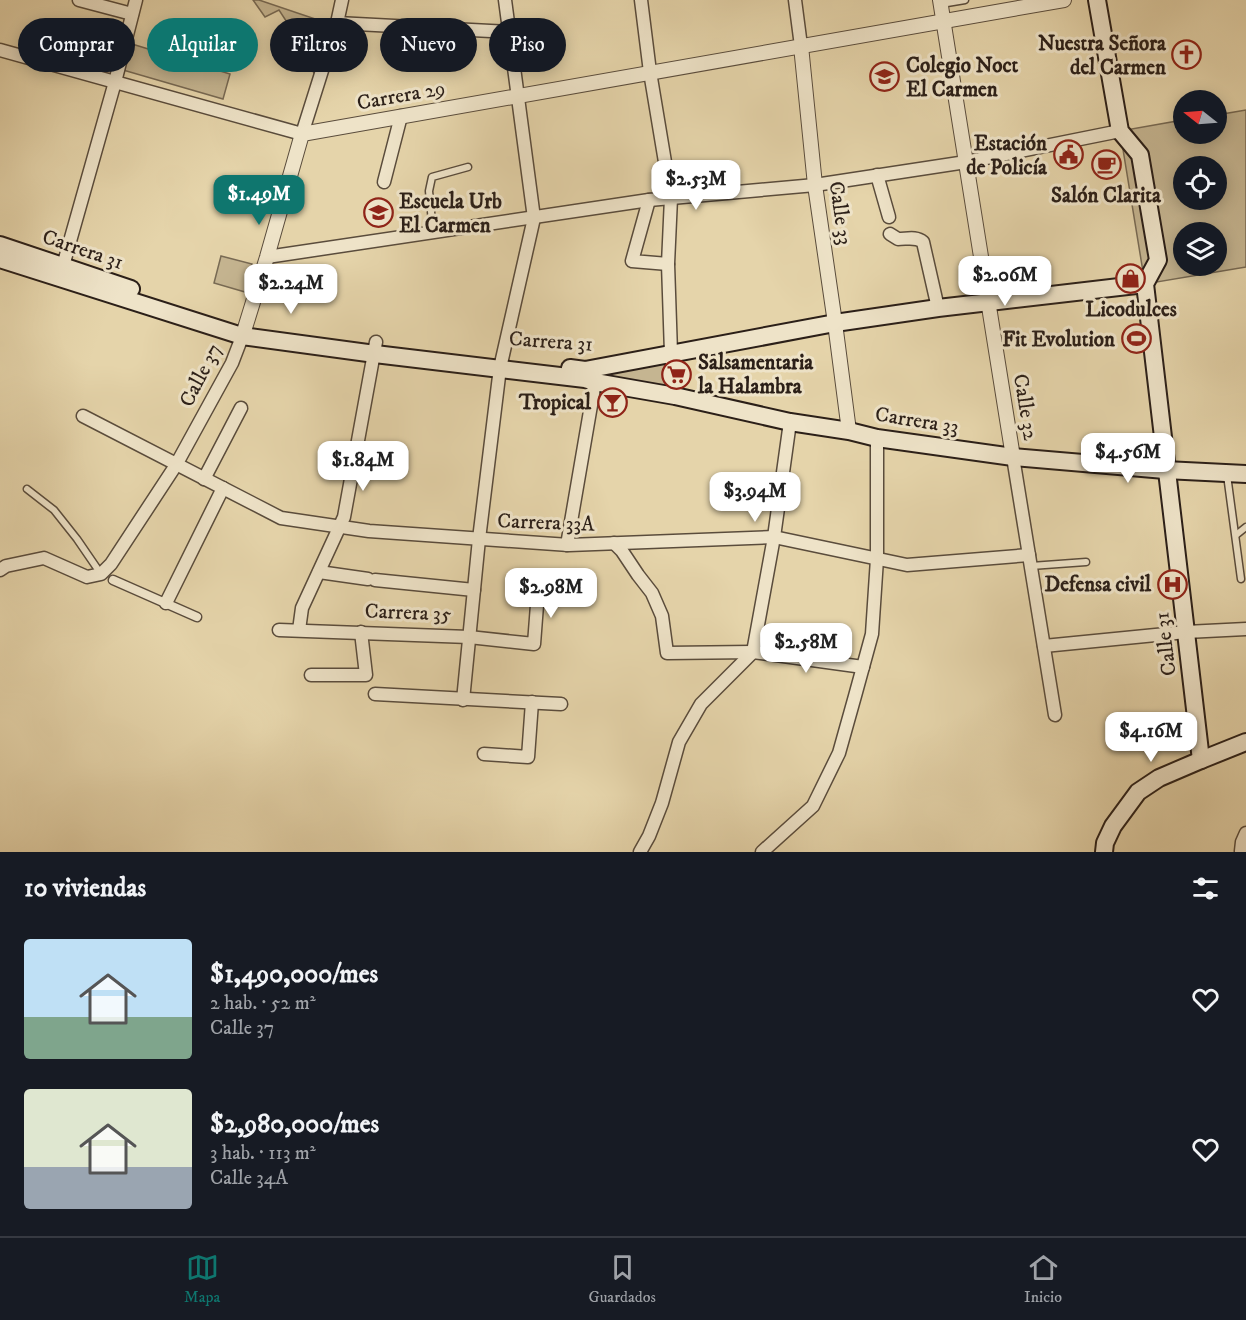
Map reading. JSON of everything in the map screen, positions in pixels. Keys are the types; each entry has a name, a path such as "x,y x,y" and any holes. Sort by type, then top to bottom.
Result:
{"main road":[{"path":"1097,0 1120,131 1140,154 1158,260 1144,284"},
{"name":"Carrera 31","path":"0,245 244,332"},
{"name":"Carrera 31","path":"0,259 244,332 501,364 585,370 835,323 938,308 1144,284"},
{"name":"Calle 31","path":"1144,284 1201,760"},
{"name":"Carrera 31","path":"501,364 590,381"},
{"name":"Carrera 33","path":"590,381 675,396 790,422 849,431 877,438 1013,458 1246,474"},
{"path":"1104,847 1113,826 1138,792 1159,778 1246,742"}],"street":[{"path":"79,0 132,14"},
{"path":"63,266 136,0"},
{"name":"Calle 37","path":"338,18 342,0"},
{"path":"505,0 508,18"},
{"path":"641,0 670,198 668,264 675,396"},
{"name":"Calle 33","path":"795,0 815,185 849,431"},
{"name":"Carrera 29","path":"0,50 302,134 1064,0"},
{"name":"Calle 32","path":"940,2 1055,715"},
{"path":"368,24 489,31"},
{"name":"Calle 37","path":"101,574 111,564 176,465 232,363 244,332 321,72"},
{"path":"463,700 479,539 501,364 534,218 514,72"},
{"path":"384,182 401,116"},
{"path":"267,257 649,200 815,185 966,162 1120,131"},
{"path":"877,175 889,217"},
{"path":"649,200 632,261 668,264"},
{"path":"890,234 898,240 919,238 923,242 938,308"},
{"path":"299,630 302,608 344,517 376,348"},
{"path":"567,545 590,381"},
{"path":"204,479 241,408"},
{"name":"Carrera 33A","path":"83,416 281,518 339,527 567,545 774,537 907,565 1030,560"},
{"path":"640,852 650,836 662,803 679,742 701,704 753,652 774,537 790,422"},
{"path":"762,852 813,806 839,753 863,667 872,634 877,559 877,438"},
{"path":"166,603 223,488"},
{"path":"614,543 652,593 662,616 667,653 753,652 863,667"},
{"path":"0,570 6,566 44,558 87,577 101,574"},
{"path":"319,572 474,590"},
{"path":"113,580 197,617"},
{"name":"Carrera 35","path":"279,630 469,637 534,644 538,592"},
{"path":"1044,646 1186,632 1246,629"},
{"path":"311,675 366,675 361,632"},
{"path":"375,694 561,704"},
{"path":"484,754 528,757 532,702"},
{"path":"1241,851 1246,833"}],"lane":[{"path":"940,2 965,0"},
{"path":"433,232 429,191 432,177 468,167"},
{"path":"1227,473 1241,579"},
{"path":"27,489 54,510 101,574"},
{"path":"1236,535 1246,527"},
{"name":"Carrera 33A","path":"1030,560 1086,562"}],"shaded area":[{"path":"253,0 312,18 284,18 279,10 265,17"},
{"path":"135,45 147,49 147,72 223,72 230,74 223,99 130,72 135,72"},
{"path":"1246,110 1246,267 1227,270 1227,222 1173,222 1173,276 1193,276 1145,284 1120,131 1173,122 1173,144 1227,144 1227,113"},
{"path":"221,256 252,264 245,292 214,283"},
{"path":"664,361 667,388 602,374"}],"place":[{"name":"Nuestra Señora del Carmen","path":"1187,55"},
{"name":"Colegio Noct El Carmen","path":"885,77"},
{"name":"Estación de Policía","path":"1068,155"},
{"name":"Salón Clarita","path":"1106,164"},
{"name":"Escuela Urb El Carmen","path":"378,213"},
{"name":"Licodulces","path":"1131,278"},
{"name":"Fit Evolution","path":"1136,339"},
{"name":"Salsamentaria la Halambra","path":"677,374"},
{"name":"Tropical","path":"612,402"},
{"name":"Defensa civil","path":"1172,584"}]}
